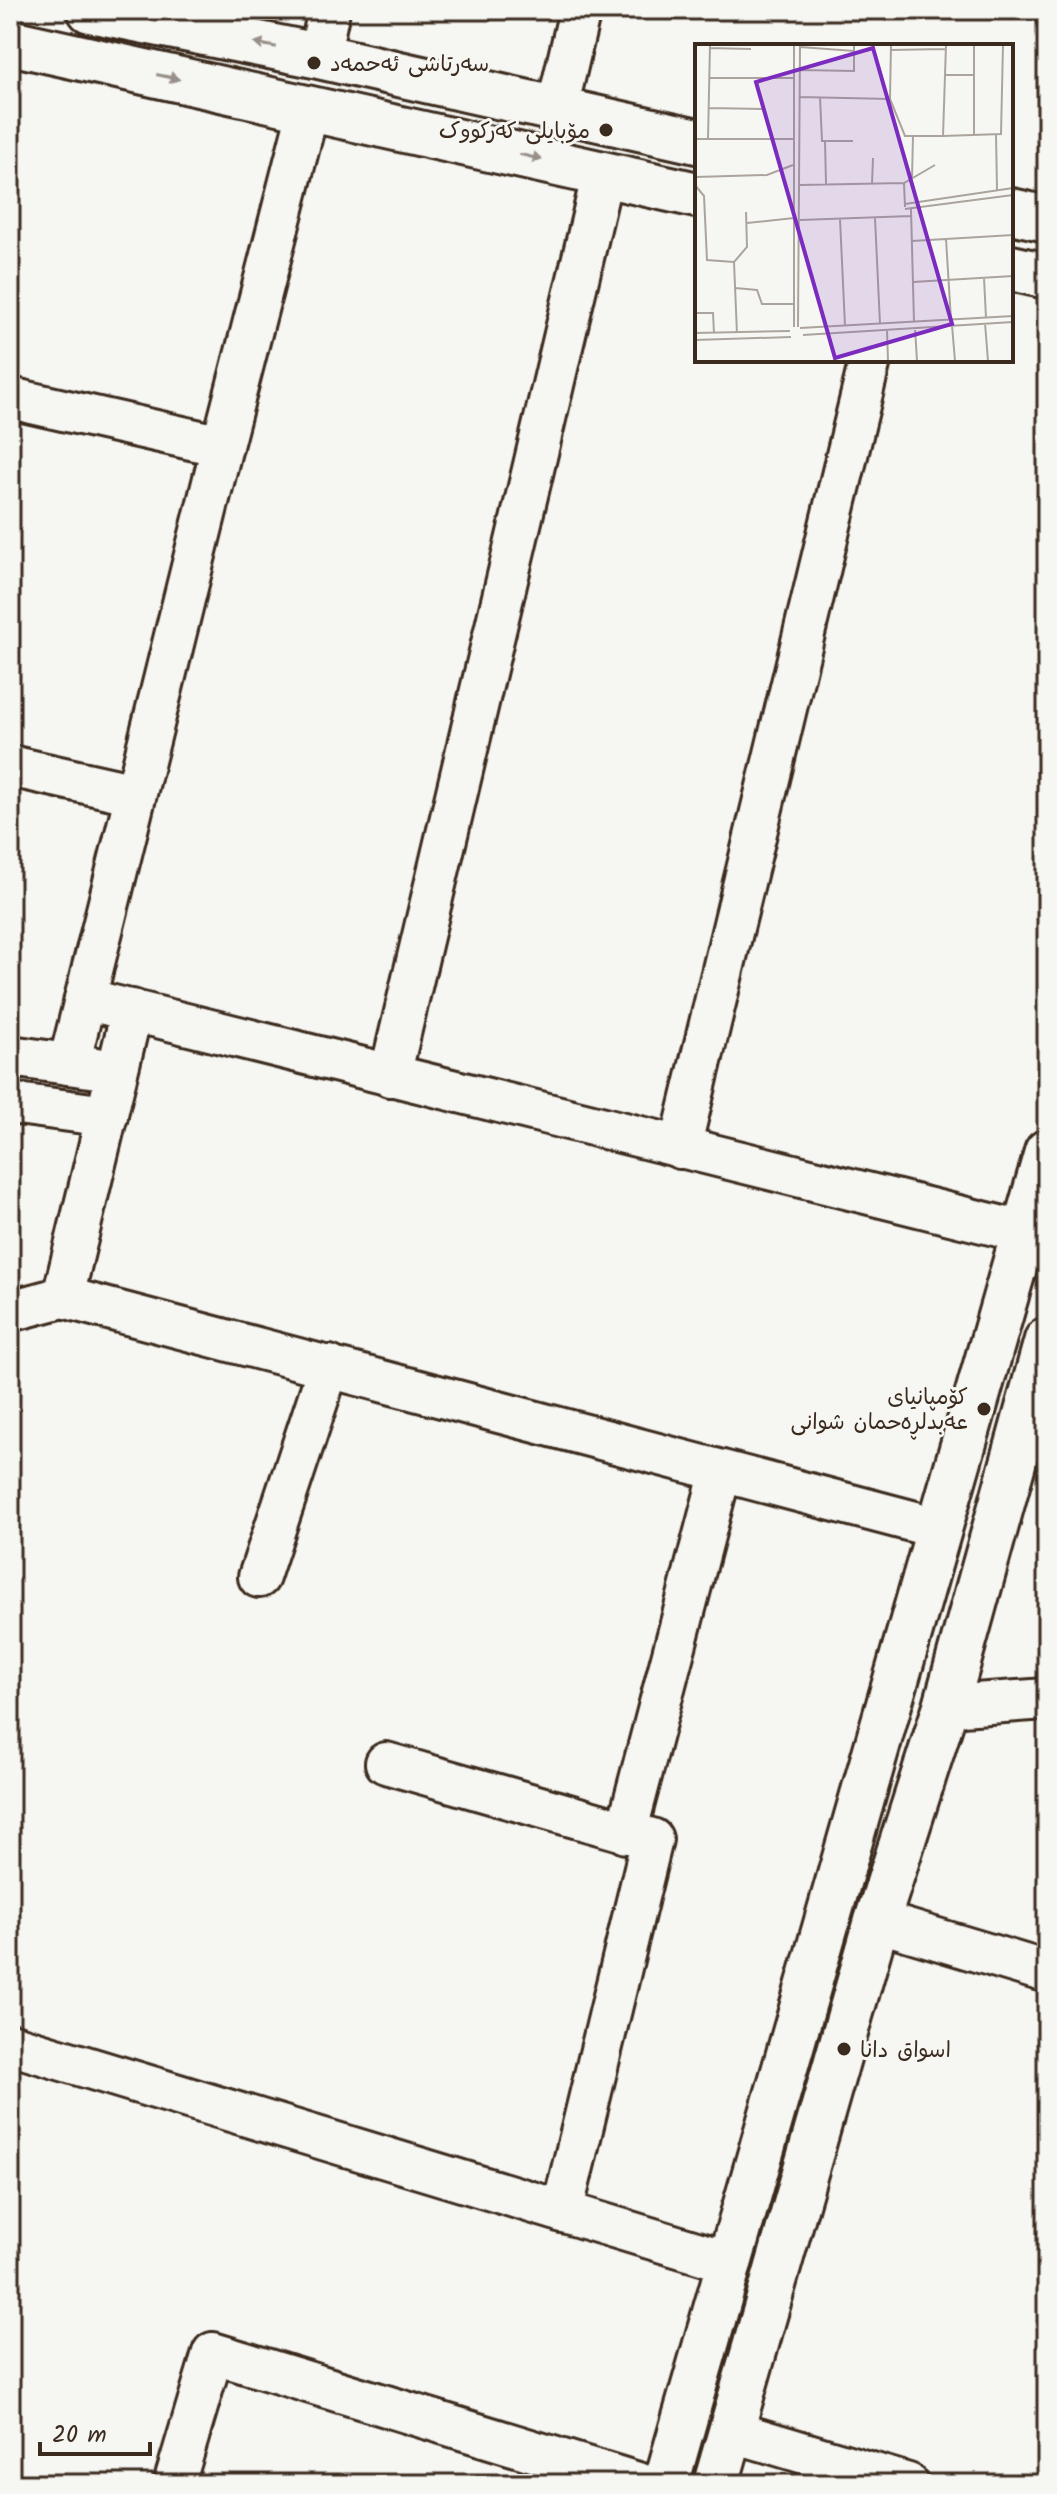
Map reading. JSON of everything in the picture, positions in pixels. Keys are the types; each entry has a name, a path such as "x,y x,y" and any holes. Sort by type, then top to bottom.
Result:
{"street":[{"path":"319,56 329,10"},
{"path":"557,109 580,10"},
{"path":"101,62 100,12 319,56 695,141"},
{"path":"10,42 695,195"},
{"path":"69,1064 309,107"},
{"path":"390,1076 603,173"},
{"path":"1013,211 1047,219"},
{"path":"1013,268 1047,276"},
{"path":"680,1148 870,362"},
{"path":"10,398 222,446"},
{"path":"10,766 135,794"},
{"path":"85,999 1023,1232"},
{"path":"63,1297 132,1010"},
{"path":"10,1056 118,1071"},
{"path":"10,1103 107,1116"},
{"path":"666,2484 1047,1152"},
{"path":"10,1311 63,1297 938,1528"},
{"path":"716,2484 877,1921 946,1706 1047,1340"},
{"path":"259,1577 329,1366"},
{"path":"626,1833 721,1471"},
{"path":"946,1706 1047,1699"},
{"path":"386,1763 652,1839 562,2212"},
{"path":"877,1921 1047,1972"},
{"path":"10,2044 729,2262"},
{"path":"174,2484 213,2353 641,2484"},
{"path":"731,2431 908,2484"}],"place":[{"name":"سەرتاشی ئەحمەد","path":"314,63"},
{"name":"مۆبایلی کەرکووک","path":"606,130"},
{"name":"کۆمپانیای عەبدلڕەحمان شوانی","path":"984,1409"},
{"name":"اسواق دانا","path":"844,2049"}]}
